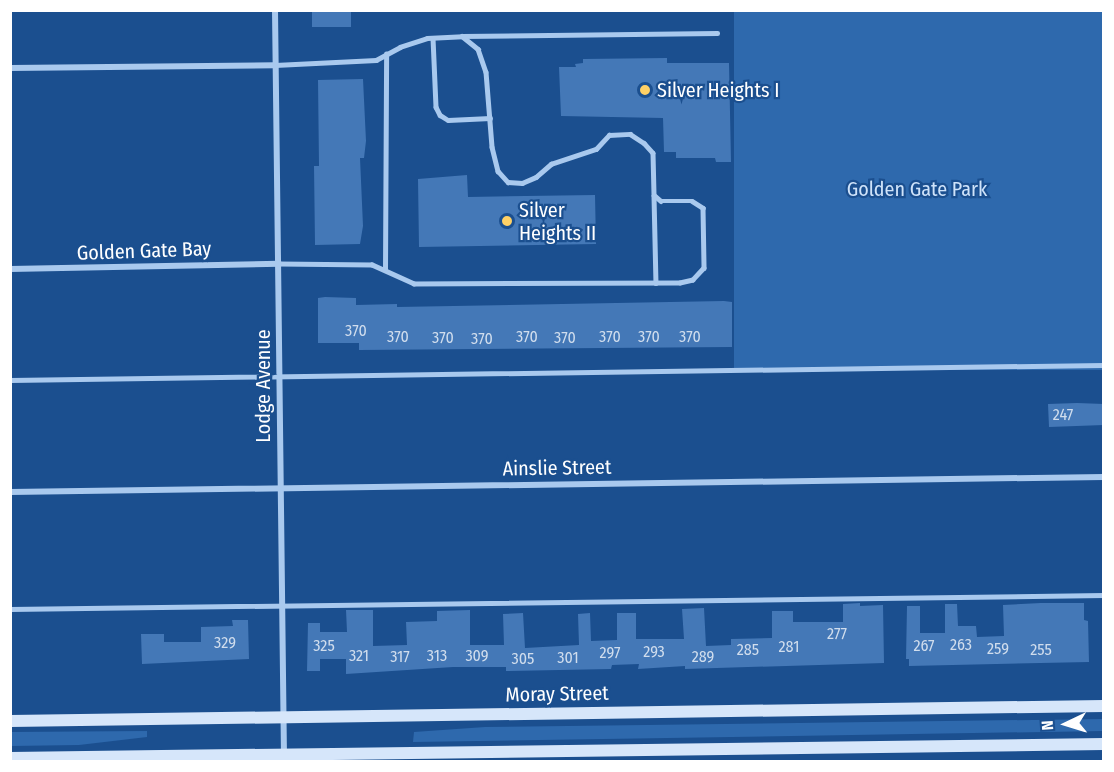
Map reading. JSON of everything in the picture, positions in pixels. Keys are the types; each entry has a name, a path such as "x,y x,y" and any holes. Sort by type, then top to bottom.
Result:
{"main road":[{"name":"Moray Street","path":"10,721 1104,706"},
{"path":"10,758 284,758 1104,744"}],"street":[{"name":"Lodge Avenue","path":"275,10 284,758"},
{"path":"10,68 276,65"},
{"name":"Golden Gate Bay","path":"10,269 279,264"},
{"name":"Ainslie Street","path":"10,492 1104,477"}],"lane":[{"path":"276,65 357,63 376,60 400,47 433,38 717,33"},
{"path":"462,36 478,49 486,72 498,171 507,182 522,183 536,177 551,164 596,149 609,135 630,134 644,142 653,153 656,283"},
{"path":"433,38 436,107 440,115 448,120 490,118"},
{"path":"385,270 386,54"},
{"path":"279,264 372,265 414,284 656,283 693,280 704,268 703,208 692,201 661,201 654,195"},
{"path":"10,380 1104,365"},
{"path":"10,609 1104,595"}],"green space":[{"name":"Golden Gate Park","path":"734,11 1103,11 1103,370 734,370"},
{"path":"1104,719 1103,731 413,742 414,732 485,727"},
{"path":"147,731 147,737 79,745 11,746 11,732"}],"building":[{"path":"312,10 351,10 351,27 312,27"},
{"name":"Silver Heights I","path":"667,58 667,63 729,63 731,162 716,162 715,158 676,158 676,152 664,152 663,118 561,116 559,67 576,67 575,64 583,63 583,59"},
{"path":"363,79 366,141 364,158 360,158 363,226 360,244 315,245 314,166 319,166 318,80"},
{"name":"Silver Heights II","path":"467,175 468,197 595,195 596,244 419,247 418,179"},
{"path":"318,298 356,298 356,305 397,304 397,307 724,301 732,302 732,347 359,350 359,343 318,343"},
{"path":"1048,404 1104,404 1104,425 1049,427"},
{"path":"860,603 860,606 883,605 884,663 685,669 685,666 638,669 639,664 612,665 611,669 506,671 506,667 453,667 346,674 346,659 320,659 320,671 307,671 308,623 320,623 320,632 347,632 346,610 373,610 373,646 407,645 406,622 437,621 437,611 470,610 470,645 504,645 503,614 523,613 525,648 579,645 578,614 590,613 591,641 617,640 617,613 636,613 636,639 684,639 682,609 704,608 706,646 731,645 731,639 772,638 772,611 793,611 793,622 843,622 843,604"},
{"path":"1084,603 1084,620 1088,621 1089,662 909,666 909,659 906,659 907,606 920,606 920,633 945,633 945,604 957,604 958,626 976,626 977,637 1004,636 1003,605"},
{"path":"232,620 248,620 249,659 142,664 141,634 164,634 164,642 201,642 201,627 233,626"}],"place":[{"name":"Silver Heights I","path":"645,90"},
{"name":"Silver Heights II","path":"507,221"}]}
